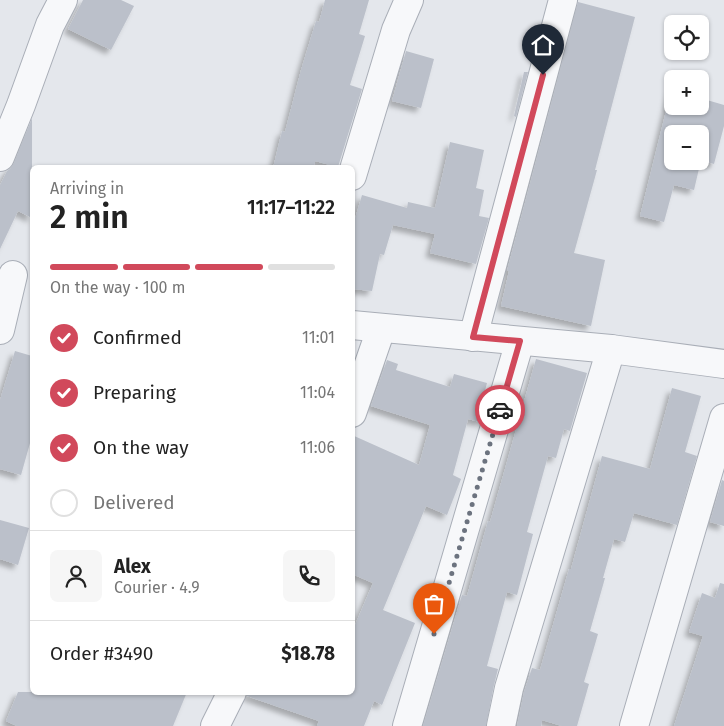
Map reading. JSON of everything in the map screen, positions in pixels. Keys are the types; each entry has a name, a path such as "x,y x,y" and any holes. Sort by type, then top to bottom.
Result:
{"street":[{"path":"0,156 50,25 63,0"},
{"path":"355,166 396,30 409,0"},
{"path":"473,337 564,0"},
{"path":"0,330 15,276"},
{"path":"355,325 611,349 724,364"},
{"path":"355,403 381,329"},
{"path":"407,726 520,341"},
{"path":"502,726 509,688 611,349"},
{"path":"634,726 724,418"},
{"path":"215,726 230,695"}],"building":[{"path":"83,0 121,0 134,6 111,50 68,29"},
{"path":"325,0 369,0 359,34 365,36 350,85 362,89 339,165 315,161 314,165 274,165 282,131 285,132 316,21 319,22"},
{"path":"578,2 635,17 574,253 605,260 591,326 501,306 509,271 507,271"},
{"path":"406,51 434,59 421,108 392,101"},
{"path":"524,72 528,72 516,117 514,116"},
{"path":"709,101 724,105 724,126 714,164 709,162 709,125 664,125 664,170 699,170 694,190 674,185 664,222 640,216 665,115 709,115"},
{"path":"32,118 30,217 18,211 0,249 0,185 7,171 14,163"},
{"path":"450,142 484,150 476,188 484,190 479,216 489,218 476,264 430,253 435,234 393,225 384,255 380,254 372,291 355,289 355,219 362,195 407,208 408,202 435,208"},
{"path":"15,351 30,355 30,443 21,475 0,469 0,400"},
{"path":"536,359 587,373 570,431 564,429 556,458 548,456 527,532 533,534 517,595 507,592 487,666 498,669 486,726 423,726 462,595 467,596 488,521 490,522"},
{"path":"387,360 398,364 396,370 450,387 454,374 487,383 483,398 487,399 480,422 468,419 453,475 461,479 447,515 426,506 383,610 415,623 382,705 374,701 364,726 317,726 319,721 247,695 355,695 355,625 373,583 355,575 355,436 419,465 430,425 371,406"},
{"path":"672,388 701,396 685,452 697,456 677,525 634,513 625,542 614,539 590,631 598,634 584,682 589,684 577,726 562,726 542,720 541,726 517,726 524,692 532,668 540,670 569,569 571,569 602,456 650,469"},
{"path":"722,480 724,481 724,526 710,522"},
{"path":"0,520 29,528 18,565 0,559"},
{"path":"720,583 724,584 724,726 674,726 703,636 689,632 702,593 715,598"},
{"path":"18,692 30,692 30,695 186,695 173,726 17,726 6,721"}],"way so far":[{"path":"434,634 500,410"}],"route":[{"path":"500,410 520,341 473,337 543,75"}]}
